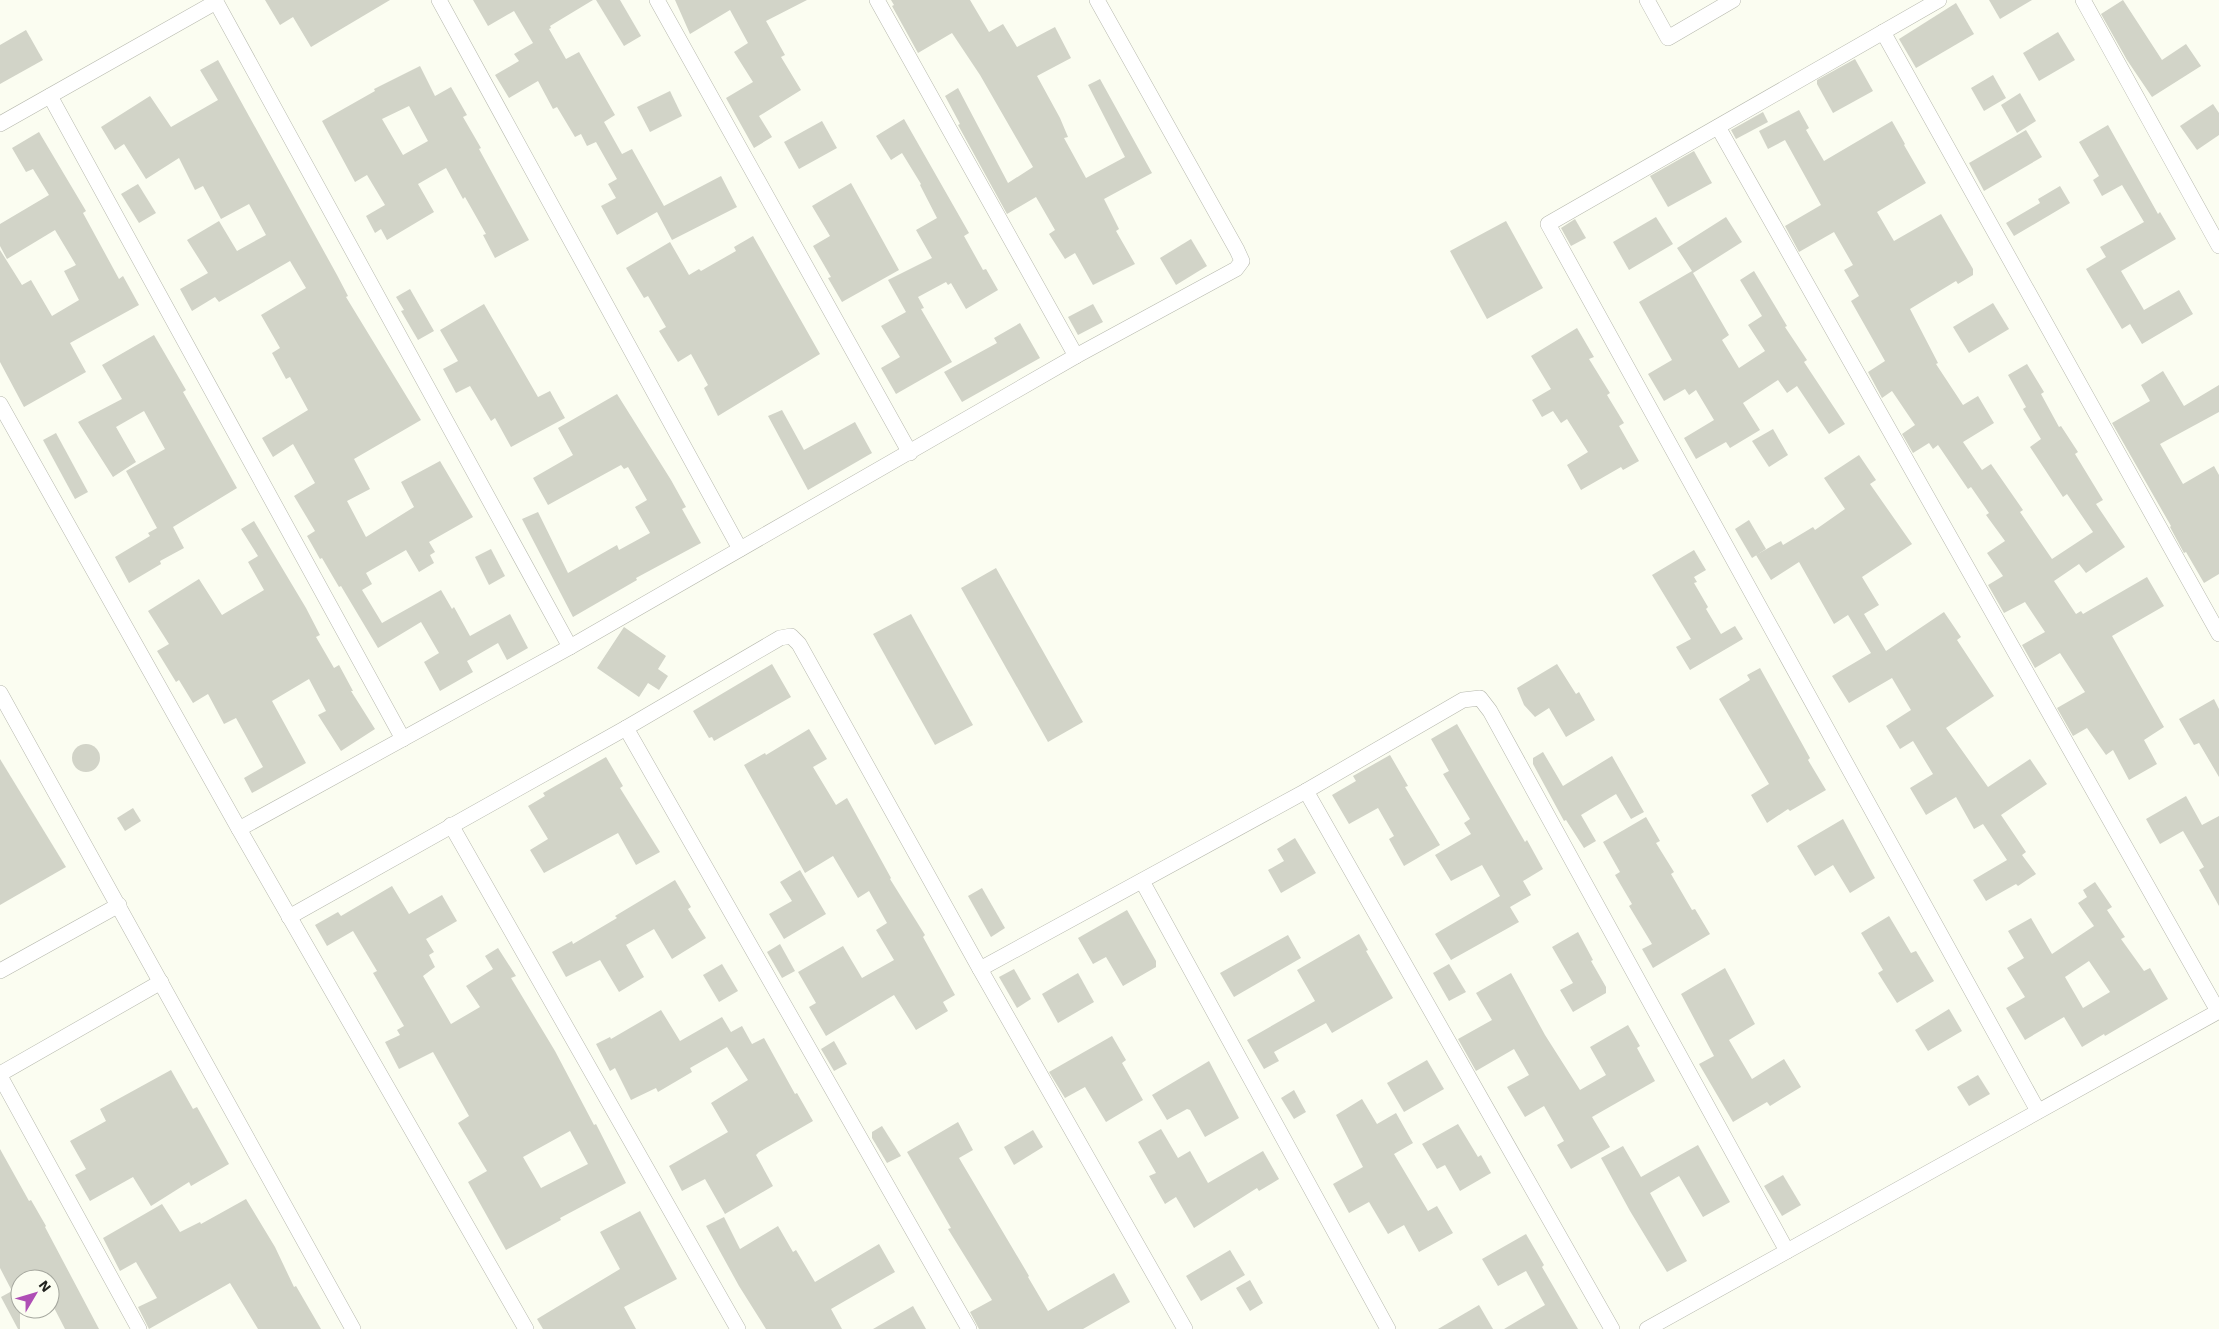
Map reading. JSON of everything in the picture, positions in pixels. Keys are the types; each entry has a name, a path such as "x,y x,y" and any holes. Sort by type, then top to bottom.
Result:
{"street":[{"path":"439,0 740,549"},
{"path":"657,0 910,453"},
{"path":"877,0 1076,356"},
{"path":"238,829 570,647 1076,356 1236,268 1242,261 1097,0"},
{"path":"1647,0 1668,38 1733,0"},
{"path":"1939,0 1548,224 2038,1112"},
{"path":"2083,0 2219,246"},
{"path":"0,124 216,1 570,647"},
{"path":"1883,32 2219,634"},
{"path":"50,96 403,739"},
{"path":"1647,1329 2219,1011 1718,127"},
{"path":"0,404 238,829 526,1329"},
{"path":"289,917 626,728 780,638 791,636 799,644 980,969 1186,1329"},
{"path":"0,693 353,1329"},
{"path":"980,969 1306,791 1463,700 1480,698 1490,711 1787,1251"},
{"path":"626,728 968,1329"},
{"path":"1306,791 1612,1329"},
{"path":"451,825 738,1329"},
{"path":"1142,881 1388,1329"},
{"path":"0,971 119,905"},
{"path":"138,1329 0,1075 161,982"}],"building":[{"path":"265,0 390,0 311,47 293,17 280,25"},
{"path":"473,0 593,0 550,26 551,28 549,29 566,59 579,52 615,115 604,122 622,154 632,149 664,206 721,176 737,207 672,240 657,212 617,235 601,206 616,198 608,184 617,179 596,142 587,146 581,134 575,137 557,107 553,109 538,81 509,98 495,75 519,61 514,54 533,43 514,11 488,26"},
{"path":"596,0 620,0 641,36 624,46"},
{"path":"675,0 807,0 766,21 785,55 781,57 801,90 759,116 772,137 754,148 726,98 753,82 734,52 748,43 730,10 690,34"},
{"path":"891,0 970,0 989,32 1003,24 1017,47 1055,27 1071,58 1037,76 1060,118 1068,137 1064,138 1086,178 1125,157 1088,85 1100,79 1152,173 1104,199 1119,229 1116,231 1135,264 1093,285 1075,253 1065,259 1049,234 1055,230 1036,197 1007,214 958,125 960,124 945,96 958,88 1008,183 1033,167 980,75 952,33 918,53 892,6 894,5"},
{"path":"1989,0 2032,0 2000,19"},
{"path":"2123,0 2162,60 2186,44 2201,66 2152,97 2127,60 2101,14"},
{"path":"1956,3 1974,34 1916,68 1899,39"},
{"path":"26,30 43,60 0,84 0,45"},
{"path":"2058,32 2075,60 2039,81 2023,53"},
{"path":"1855,59 1873,91 1833,113 1817,84 1817,80"},
{"path":"218,60 337,275 348,296 346,297 421,420 354,459 370,489 347,501 366,537 414,507 401,482 440,461 473,517 429,542 435,552 430,555 434,563 419,572 406,550 366,573 372,584 362,590 382,623 441,590 452,609 454,607 470,636 510,614 528,648 507,660 498,643 467,661 473,672 440,691 424,662 439,653 421,622 378,648 341,586 339,587 307,536 315,531 294,496 315,483 293,444 273,457 262,438 308,410 290,377 286,379 272,353 280,348 261,315 306,288 290,261 219,302 215,297 192,311 180,289 208,273 187,240 219,221 237,251 266,235 249,204 221,219 203,186 195,190 179,158 146,179 124,144 115,150 101,127 150,96 171,127 218,100 200,70"},
{"path":"420,66 435,96 451,87 467,115 463,117 481,148 479,149 529,240 495,258 483,235 486,234 465,197 463,199 446,168 418,184 434,212 387,240 381,229 375,233 366,216 385,205 367,175 355,182 322,121 375,91 374,89","holes":["409,106 428,141 403,155 382,119"]},
{"path":"1993,75 2006,98 1984,111 1971,88"},
{"path":"670,91 682,116 650,132 637,107"},
{"path":"2020,93 2036,121 2017,133 2001,105"},
{"path":"2213,104 2219,113 2219,135 2197,150 2180,126"},
{"path":"1799,110 1809,128 1806,130 1824,161 1892,121 1905,144 1926,183 1877,212 1894,241 1941,214 1973,269 1973,275 1958,284 1956,281 1910,309 1938,363 1936,364 1963,405 1978,396 1994,423 1963,442 1982,470 1991,464 2023,510 2020,512 2052,559 2093,532 2067,494 2063,497 2030,447 2041,439 2023,409 2026,407 2008,375 2027,364 2044,392 2041,394 2059,427 2061,426 2078,452 2075,454 2103,500 2096,504 2125,547 2086,573 2079,564 2054,581 2076,614 2081,611 2083,614 2147,577 2164,606 2112,636 2164,727 2144,740 2157,764 2129,780 2113,750 2106,755 2087,728 2073,736 2057,708 2085,692 2060,653 2035,668 2022,645 2045,632 2025,602 2004,613 1988,585 2003,576 1987,553 2005,541 1986,515 1989,513 1971,487 1968,489 1938,445 1933,449 1929,443 1913,453 1902,434 1915,425 1892,391 1882,398 1868,372 1885,361 1851,301 1859,296 1844,270 1853,265 1834,232 1799,252 1785,226 1821,205 1785,140 1768,149 1759,131"},
{"path":"1763,112 1768,122 1736,139 1731,130"},
{"path":"904,119 969,233 964,236 983,270 986,269 998,290 966,309 951,283 948,285 946,282 918,297 924,308 921,309 952,362 896,394 881,368 900,357 881,326 906,312 888,280 932,258 916,230 937,218 921,184 902,153 891,160 876,136"},
{"path":"822,121 837,148 799,169 784,142"},
{"path":"2108,125 2158,214 2160,212 2176,239 2121,271 2144,310 2179,290 2193,314 2142,344 2130,324 2122,329 2086,269 2106,257 2100,247 2144,222 2122,185 2102,196 2093,180 2099,176 2079,142"},
{"path":"2026,130 2042,157 1984,191 1969,163"},
{"path":"39,132 86,211 83,213 119,279 123,276 139,305 70,343 86,372 24,407 0,362 0,250 22,285 31,280 52,316 79,300 64,271 76,265 55,230 7,259 0,246 0,224 49,195 33,169 26,172 12,148"},
{"path":"1694,151 1712,183 1668,207 1650,176"},
{"path":"851,183 899,270 842,302 828,278 831,277 813,246 830,236 812,206"},
{"path":"138,184 156,213 139,223 121,194"},
{"path":"2060,186 2070,203 2014,236 2006,223 2040,203 2038,199"},
{"path":"1656,217 1673,244 1629,270 1613,242"},
{"path":"1726,217 1742,242 1693,273 1729,335 1722,340 1739,368 1765,351 1748,325 1762,316 1740,280 1754,271 1787,326 1785,327 1807,360 1804,362 1845,424 1829,434 1797,386 1787,393 1778,380 1743,403 1760,430 1730,448 1726,442 1696,459 1684,438 1714,420 1696,390 1689,395 1685,389 1664,401 1648,374 1672,360 1639,302 1692,271 1677,248"},
{"path":"1575,219 1586,238 1571,246 1561,228"},
{"path":"1506,221 1543,288 1487,319 1450,251"},
{"path":"753,236 820,354 718,416 704,388 708,385 691,354 678,362 659,331 666,327 648,296 644,298 626,268 670,242 689,275 699,269 701,271 736,251 734,247"},
{"path":"1191,239 1207,266 1176,285 1160,258"},
{"path":"410,289 434,331 418,340 401,311 404,310 396,297"},
{"path":"1993,303 2009,329 1969,353 1953,327"},
{"path":"484,304 538,397 550,391 565,418 511,447 495,418 491,421 470,386 456,393 443,369 458,361 440,330"},
{"path":"1093,304 1103,322 1078,335 1068,317"},
{"path":"1020,323 1040,358 962,402 944,372 997,343 994,338"},
{"path":"1577,328 1594,357 1589,359 1610,393 1607,395 1624,423 1619,426 1639,461 1623,470 1621,467 1581,490 1567,465 1588,452 1567,419 1561,423 1553,411 1542,417 1532,400 1551,389 1531,356"},
{"path":"154,335 186,390 183,392 237,488 173,527 184,548 160,561 161,564 129,583 115,557 150,536 148,533 157,528 126,471 165,449 144,411 116,427 136,462 113,477 78,422 122,399 102,365"},
{"path":"2163,371 2184,406 2219,385 2219,412 2160,444 2183,484 2214,466 2219,475 2219,574 2204,583 2186,552 2184,553 2171,526 2112,423 2150,401 2141,385"},
{"path":"617,394 671,480 686,507 682,509 701,543 636,578 637,580 573,617 522,519 538,512 568,573 617,545 619,550 650,533 635,507 647,500 628,467 624,469 621,465 548,505 533,478 573,455 558,428"},
{"path":"782,410 804,450 855,422 872,453 808,490 768,416"},
{"path":"1773,429 1788,455 1769,467 1752,441"},
{"path":"56,433 88,492 75,499 43,440"},
{"path":"1859,455 1876,480 1870,484 1912,544 1862,577 1879,605 1864,614 1886,651 1944,612 1961,637 1957,640 1994,696 1946,728 1988,787 2030,759 2047,784 2001,815 2026,852 2022,855 2036,874 2018,886 2016,884 1986,901 1973,880 2007,860 1983,824 1974,829 1956,797 1926,815 1910,788 1933,774 1913,741 1900,749 1886,726 1911,710 1892,678 1849,703 1832,676 1871,653 1848,615 1834,624 1799,562 1771,580 1756,555 1781,541 1783,545 1813,527 1815,530 1845,509 1824,478"},
{"path":"1749,520 1766,549 1752,558 1735,529"},
{"path":"254,521 306,608 320,635 316,637 334,668 339,665 353,691 351,691 375,729 341,751 318,715 326,711 309,679 272,701 306,763 252,793 244,778 263,767 236,718 224,724 208,694 193,703 179,680 176,682 157,651 169,644 148,611 199,579 222,615 264,590 248,562 258,556 241,529"},
{"path":"491,549 505,576 489,585 475,557"},
{"path":"1694,550 1706,570 1694,577 1697,582 1694,583 1708,607 1706,609 1721,634 1735,626 1743,639 1690,670 1676,647 1691,639 1652,575"},
{"path":"996,568 1083,722 1048,742 961,588"},
{"path":"911,614 973,725 935,745 873,634"},
{"path":"624,627 666,656 658,669 668,676 659,690 648,683 639,697 597,668"},
{"path":"772,664 791,697 714,741 712,737 709,738 693,711"},
{"path":"1557,664 1576,694 1579,692 1595,720 1566,737 1549,708 1535,717 1524,705 1517,688"},
{"path":"1760,668 1810,758 1808,760 1826,790 1790,811 1788,809 1767,823 1751,795 1769,784 1719,699 1750,680 1747,675"},
{"path":"2214,699 2219,709 2219,777 2199,743 2194,745 2179,719"},
{"path":"1457,724 1525,842 1527,840 1543,869 1523,881 1531,895 1510,907 1519,922 1451,960 1435,934 1500,896 1482,865 1451,881 1435,855 1471,834 1464,823 1470,819 1443,774 1449,771 1431,739"},
{"path":"809,729 827,759 813,767 836,805 847,798 890,879 925,935 923,937 955,995 943,1002 948,1011 916,1030 894,995 826,1036 809,1007 816,1003 798,972 843,946 862,978 894,960 876,930 887,923 869,891 858,898 833,856 805,873 744,765 765,753 766,755"},
{"path":"86,744 96,748 100,758 96,768 86,772 76,768 72,758 76,748"},
{"path":"1543,752 1563,786 1612,756 1644,812 1631,819 1616,794 1581,815 1596,841 1584,848 1566,820 1564,821 1533,764 1533,758"},
{"path":"1390,755 1408,786 1405,787 1440,845 1404,866 1389,839 1394,836 1378,808 1349,824 1332,795 1356,781 1353,776"},
{"path":"606,757 623,786 620,788 660,852 636,865 618,833 544,873 530,850 548,839 528,806 545,796 543,793"},
{"path":"0,759 66,867 0,905"},
{"path":"2186,796 2202,825 2219,816 2219,906 2199,870 2204,867 2183,831 2160,844 2146,819"},
{"path":"133,808 141,821 125,831 117,818"},
{"path":"1646,817 1660,841 1656,843 1674,872 1671,874 1692,910 1695,909 1710,934 1653,968 1642,949 1652,944 1629,906 1632,904 1615,875 1620,872 1603,842"},
{"path":"1843,819 1875,878 1850,893 1833,865 1815,876 1797,846"},
{"path":"1295,838 1316,873 1281,893 1268,870 1284,861 1277,849"},
{"path":"800,870 826,914 784,939 769,914 792,901 780,882"},
{"path":"675,880 691,907 688,909 706,938 672,959 654,929 626,945 644,977 619,992 600,960 566,977 552,952 572,941 573,944"},
{"path":"2095,882 2112,907 2107,910 2125,937 2121,939 2144,971 2150,968 2168,999 2105,1036 2104,1034 2082,1047 2064,1017 2025,1040 2006,1008 2025,997 2007,968 2024,958 2008,931 2031,918 2052,954 2094,926 2078,903 2087,897 2083,890","holes":["2089,961 2110,992 2083,1008 2065,977"]},
{"path":"392,886 409,914 442,895 457,921 426,939 434,952 429,955 435,967 423,976 451,1024 480,1007 466,986 493,969 485,956 498,948 516,976 511,978 555,1051 594,1125 596,1124 626,1183 560,1218 561,1220 506,1250 468,1182 487,1171 458,1123 469,1116 433,1052 399,1069 385,1042 400,1035 397,1030 404,1026 373,973 377,971 353,931 327,946 315,925 338,912 341,916","holes":["570,1131 588,1164 541,1188 523,1157"]},
{"path":"982,888 1005,928 991,937 968,896"},
{"path":"1127,910 1156,961 1156,967 1123,986 1106,957 1093,964 1078,938"},
{"path":"1889,916 1911,953 1916,951 1934,981 1897,1003 1878,973 1883,970 1861,933"},
{"path":"1578,932 1593,960 1591,961 1606,987 1606,993 1573,1012 1560,990 1573,983 1552,947"},
{"path":"1359,934 1368,950 1366,951 1393,998 1332,1033 1326,1023 1274,1052 1279,1061 1264,1069 1247,1040 1315,1001 1297,970"},
{"path":"1288,935 1301,958 1234,997 1220,973"},
{"path":"780,944 795,971 782,978 767,952"},
{"path":"722,964 738,991 719,1002 703,975"},
{"path":"1449,964 1466,992 1449,1001 1433,973"},
{"path":"1725,968 1755,1024 1729,1040 1752,1079 1784,1059 1801,1087 1770,1106 1767,1102 1733,1122 1699,1064 1714,1056 1681,994"},
{"path":"1014,969 1031,999 1017,1008 999,977"},
{"path":"1078,973 1094,1002 1058,1023 1042,994"},
{"path":"1511,973 1545,1035 1580,1090 1606,1075 1590,1047 1628,1025 1640,1046 1637,1048 1655,1081 1592,1117 1610,1147 1571,1169 1557,1145 1564,1141 1544,1106 1525,1117 1507,1087 1529,1075 1514,1049 1476,1071 1458,1039 1492,1020 1476,993"},
{"path":"1949,1009 1962,1031 1928,1051 1915,1030"},
{"path":"661,1010 680,1041 722,1017 731,1032 742,1026 752,1044 764,1038 795,1094 797,1093 813,1121 756,1155 773,1186 725,1214 705,1179 682,1191 669,1166 728,1132 711,1103 748,1080 727,1047 690,1068 692,1072 658,1092 656,1088 631,1100 615,1068 610,1071 596,1044 610,1037 611,1039"},
{"path":"1112,1036 1126,1060 1122,1063 1143,1100 1106,1122 1085,1087 1065,1098 1049,1072"},
{"path":"834,1041 847,1064 834,1071 821,1049"},
{"path":"1427,1060 1444,1089 1404,1112 1387,1083"},
{"path":"1209,1061 1239,1118 1205,1137 1190,1110 1187,1109 1167,1120 1152,1095"},
{"path":"171,1070 193,1109 197,1107 229,1164 191,1186 189,1182 151,1206 133,1177 90,1201 75,1175 86,1169 70,1141 106,1121 100,1109"},
{"path":"1978,1075 1990,1094 1969,1106 1957,1087"},
{"path":"1294,1090 1306,1112 1294,1119 1281,1098"},
{"path":"1362,1099 1377,1124 1396,1113 1413,1143 1394,1154 1428,1211 1437,1206 1453,1233 1419,1252 1404,1225 1388,1234 1369,1202 1349,1213 1333,1184 1363,1167 1336,1115"},
{"path":"958,1122 973,1150 959,1158 1048,1311 1114,1273 1130,1302 1083,1329 979,1329 970,1312 992,1300 948,1229 951,1228 907,1152"},
{"path":"1458,1124 1478,1157 1481,1155 1491,1173 1460,1191 1445,1165 1437,1169 1422,1144"},
{"path":"882,1126 901,1156 887,1163 872,1138 872,1132"},
{"path":"1161,1129 1178,1158 1190,1151 1208,1183 1263,1151 1279,1179 1259,1191 1257,1188 1194,1228 1176,1197 1165,1204 1149,1176 1156,1173 1138,1142"},
{"path":"1033,1130 1043,1147 1014,1165 1004,1147"},
{"path":"1698,1145 1730,1202 1703,1217 1679,1176 1650,1193 1687,1261 1667,1272 1601,1158 1623,1146 1641,1177"},
{"path":"0,1149 29,1201 31,1200 46,1226 99,1329 65,1329 60,1319 60,1269 10,1269 10,1287 0,1268"},
{"path":"1783,1175 1801,1205 1782,1216 1764,1186"},
{"path":"246,1199 275,1247 294,1287 296,1286 321,1329 258,1329 230,1283 149,1329 138,1307 157,1298 136,1262 120,1271 103,1238 162,1204 180,1232 200,1222 201,1224"},
{"path":"640,1211 677,1279 624,1307 636,1329 543,1329 537,1319 620,1269 600,1232"},
{"path":"724,1217 740,1249 778,1226 793,1252 796,1250 815,1282 879,1244 895,1272 831,1309 842,1329 766,1329 739,1286 706,1226"},
{"path":"1526,1234 1544,1265 1542,1267 1578,1329 1504,1329 1545,1305 1526,1271 1498,1286 1482,1259"},
{"path":"1230,1250 1245,1275 1201,1301 1186,1276"},
{"path":"1250,1280 1263,1303 1250,1311 1236,1288"},
{"path":"10,1292 10,1314 1,1297"},
{"path":"1479,1305 1493,1329 1438,1329"},
{"path":"913,1306 926,1329 873,1329"},
{"path":"13,1319 20,1319 20,1329 18,1329"}]}
